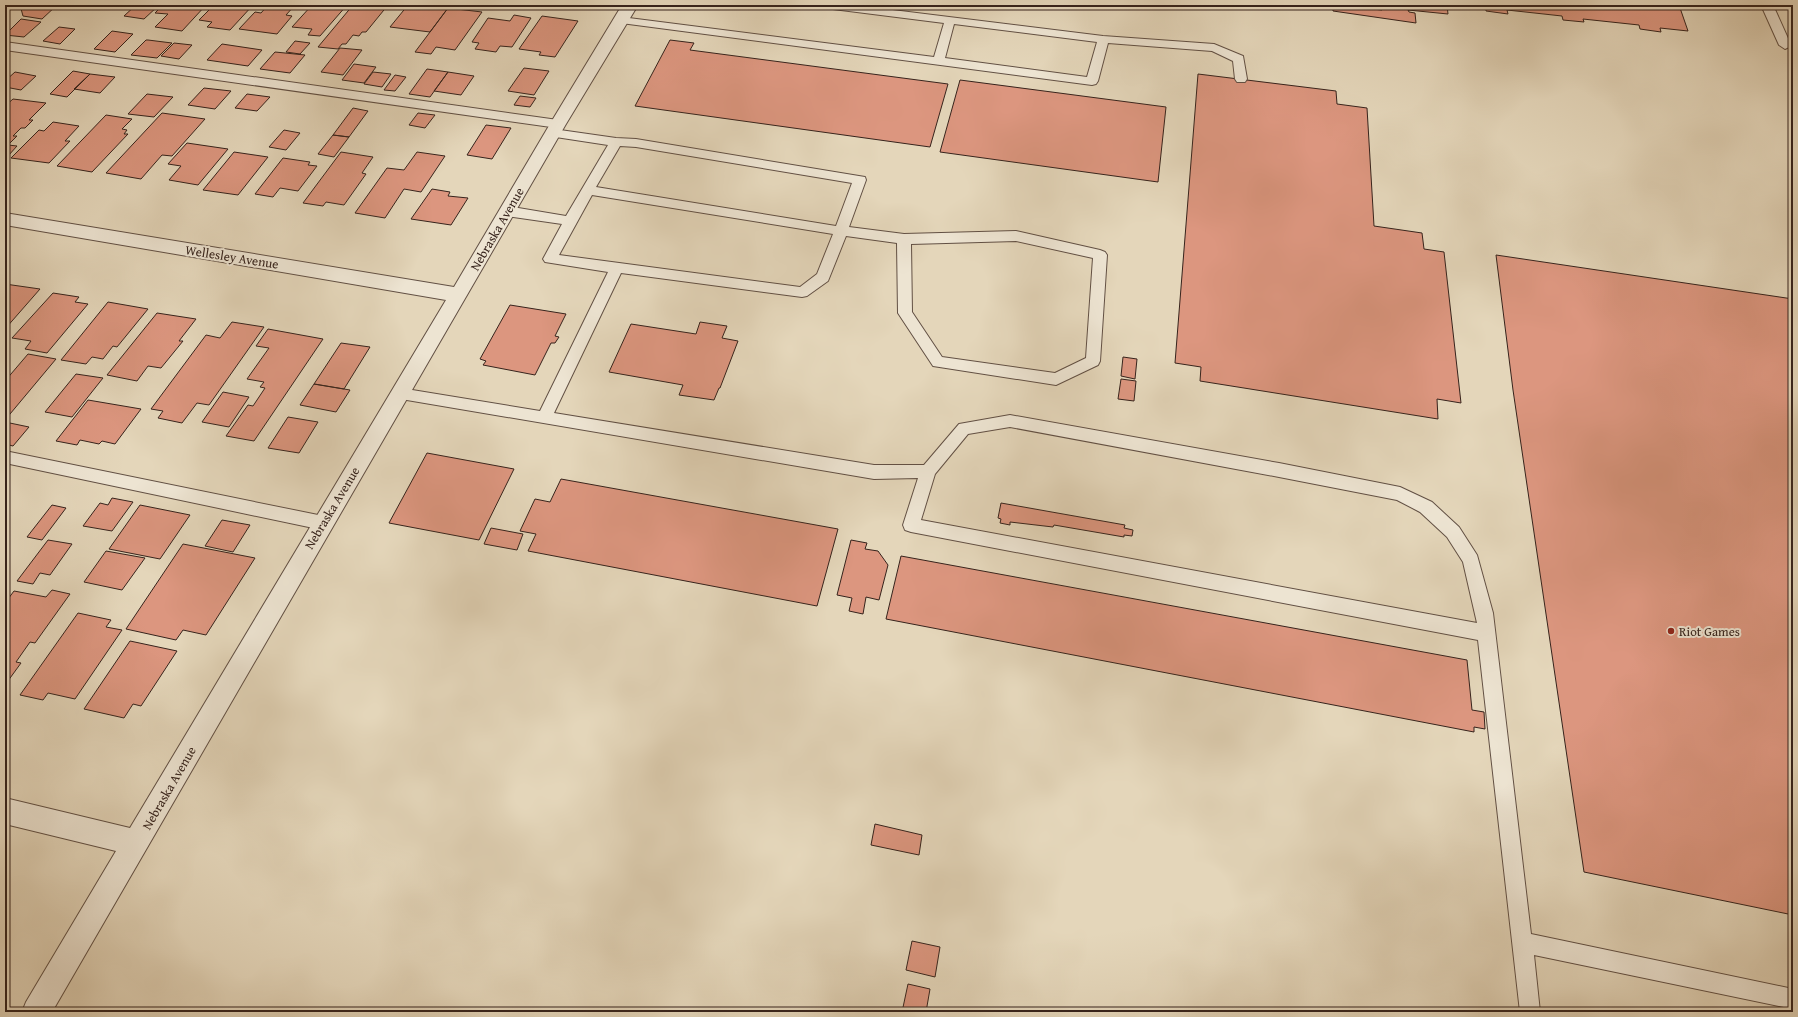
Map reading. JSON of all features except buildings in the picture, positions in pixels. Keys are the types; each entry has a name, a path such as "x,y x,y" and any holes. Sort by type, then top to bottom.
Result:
{"street":[{"name":"Nebraska Avenue","path":"36,1012 323,523 459,295 555,129 626,13"},
{"name":"Wellesley Avenue","path":"5,219 459,295"},
{"path":"5,811 136,843"}],"lane":[{"path":"825,5 1103,40 1214,48 1239,59 1241,79"},
{"path":"1767,5 1785,45"},
{"path":"626,13 939,60 1092,81 1103,40"},
{"path":"939,60 950,20"},
{"path":"5,46 555,129 616,142 636,143 860,180 824,277 802,292 550,259 570,220 616,142"},
{"path":"587,190 904,239 1016,236 1100,255 1093,361 1056,379 938,362 905,313 904,239"},
{"path":"508,211 570,220"},
{"path":"544,418 617,267"},
{"path":"400,394 874,472 928,471"},
{"path":"1486,633 911,525 928,471 964,428 1010,421 1279,470 1400,494 1426,507 1453,532 1471,560 1484,613 1530,1012"},
{"path":"5,457 323,523"},
{"path":"1522,942 1793,999"}],"place":[{"name":"Riot Games","path":"1671,631"}]}
